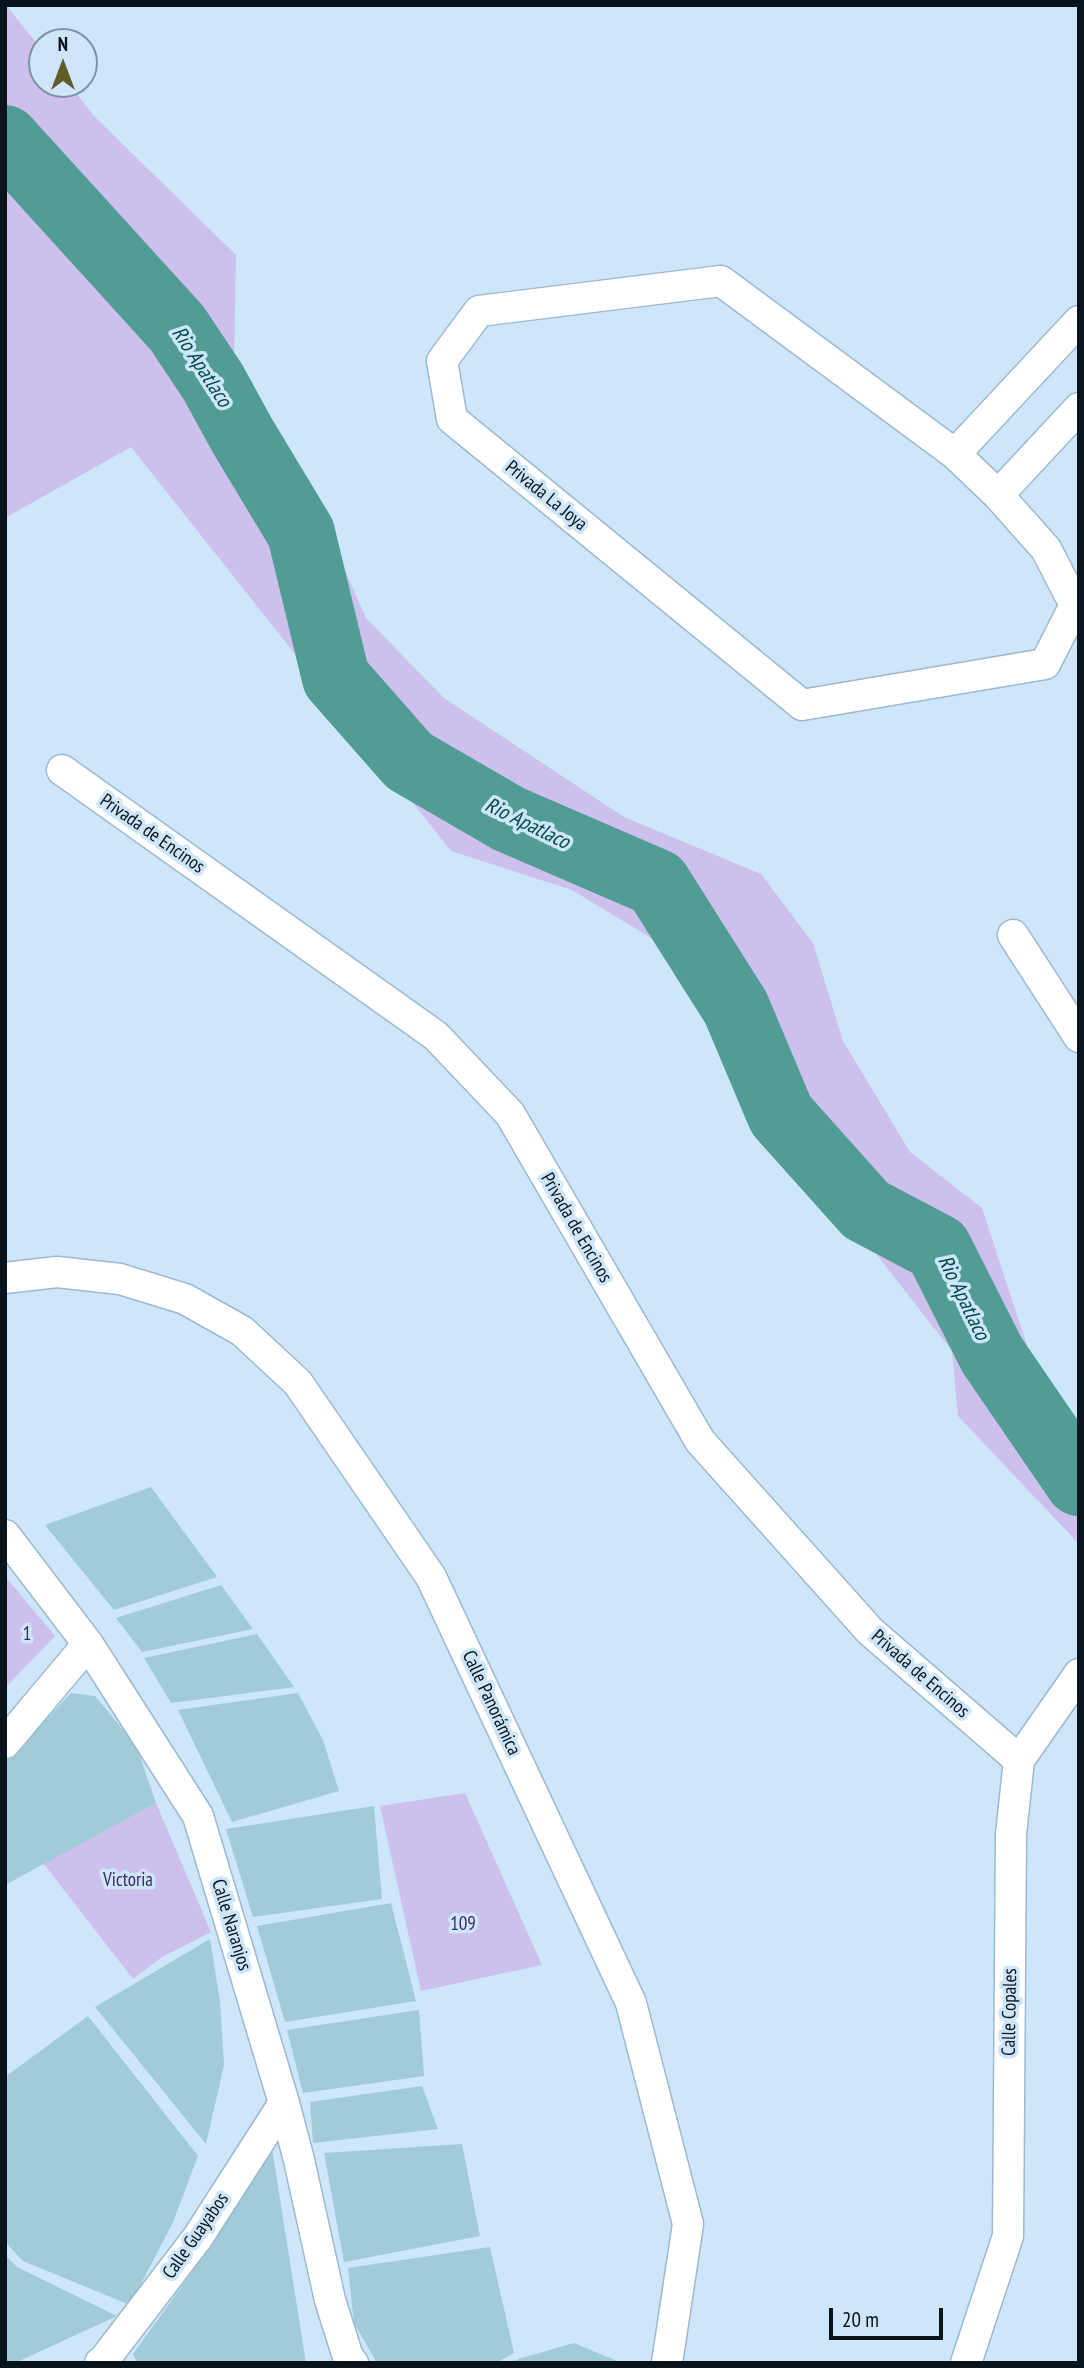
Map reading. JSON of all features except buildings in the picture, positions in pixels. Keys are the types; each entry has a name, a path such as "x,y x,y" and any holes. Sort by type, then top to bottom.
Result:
{"street":[{"name":"Privada La Joya","path":"720,281 955,454 998,495 1046,549 1075,605 1045,664 802,705 452,419 442,360 479,311 720,281"},
{"path":"955,454 1079,321"},
{"path":"998,495 1079,408"},
{"name":"Privada de Encinos","path":"62,770 436,1036 510,1114 700,1441 870,1630 1019,1760"},
{"path":"1013,935 1079,1037"},
{"name":"Calle Panorámica","path":"5,1278 57,1272 120,1279 185,1299 242,1331 298,1383 432,1577 631,2003 688,2224 667,2363"},
{"name":"Calle Naranjos","path":"5,1535 88,1644 198,1816 284,2103 330,2300 348,2357 353,2363"},
{"path":"5,1743 88,1644"},
{"name":"Calle Copales","path":"966,2363 1008,2235 1012,1834 1019,1760 1079,1674"},
{"name":"Calle Guayabos","path":"100,2363 198,2237 284,2103"}],"green space":[{"path":"6,5 28,32 28,98 80,98 94,116 236,255 234,363 297,461 366,618 444,698 624,817 761,874 813,943 843,1041 910,1152 982,1208 1035,1370 1079,1422 1079,1544 958,1416 952,1351 848,1218 743,1074 666,947 572,890 451,851 131,447 5,518"},
{"name":"1","path":"5,1576 55,1636 5,1688"},
{"name":"109","path":"465,1793 542,1965 421,1991 380,1806"},
{"name":"Victoria","path":"156,1803 211,1932 162,1957 133,1979 43,1863"}],"waterway":[{"name":"Rio Apatlaco","path":"5,139 177,328 213,382 301,533 336,678 409,761 509,819 657,883 736,1008 781,1115 866,1210 938,1248 992,1355 1079,1482"}]}
